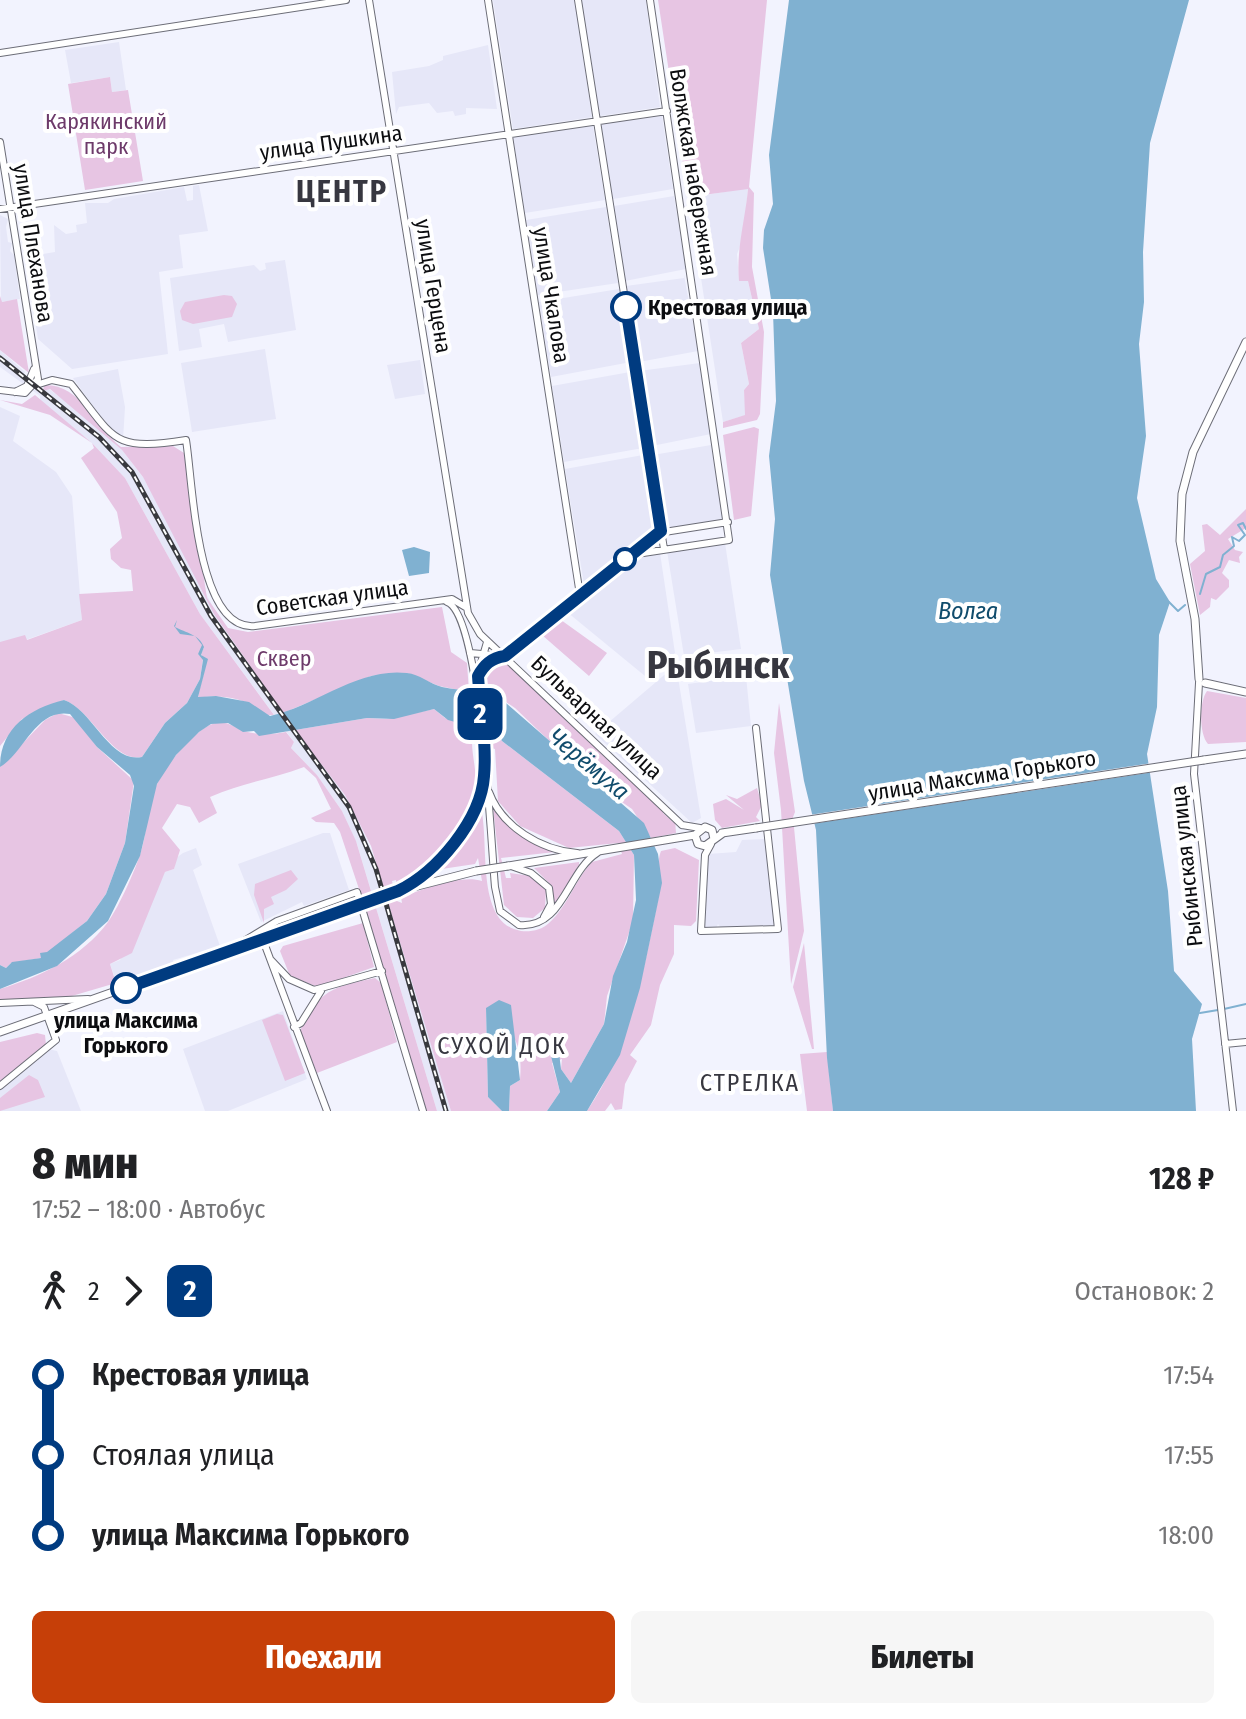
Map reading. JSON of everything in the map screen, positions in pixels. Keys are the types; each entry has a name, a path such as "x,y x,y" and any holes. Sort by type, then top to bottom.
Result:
{"main road":[{"path":"1246,342 1193,452 1182,494 1180,541 1195,619 1202,680 1246,692"},
{"name":"улица Максима Горького","path":"712,838 723,833 1246,754"},
{"path":"698,837 712,838"},
{"path":"0,1032 434,879 683,839 712,838"}],"street":[{"path":"0,53 346,0"},
{"name":"улица Герцена","path":"369,0 460,579 467,608 484,638"},
{"name":"улица Чкалова","path":"488,0 580,595"},
{"path":"578,0 664,549 630,555"},
{"name":"Волжская набережная","path":"650,0 729,540 664,549"},
{"name":"улица Пушкина","path":"0,209 667,111"},
{"name":"улица Плеханова","path":"0,142 33,350 35,381"},
{"name":"Советская улица","path":"35,381 52,380 71,384 106,428 124,443 146,445 186,440 208,585 229,619 248,627 442,601 460,602"},
{"path":"3,391 25,393 35,381"},
{"path":"478,676 487,663 503,656 661,531 728,522"},
{"name":"улица Герцена","path":"460,579 460,602 468,650 478,676 485,770"},
{"name":"Советская улица","path":"442,601 460,591"},
{"path":"442,601 452,603 457,609 468,650 475,656 503,656"},
{"path":"460,602 467,608"},
{"path":"468,650 471,637 484,638 488,646 478,676"},
{"name":"Бульварная улица","path":"484,638 682,825"},
{"name":"Рыбинская улица","path":"1202,680 1194,774 1233,1111"},
{"path":"712,838 705,855 701,931 778,929 756,728"},
{"path":"485,770 495,807 517,829 562,851 601,852"},
{"path":"485,770 497,901 506,919 530,925 553,913 585,862 601,852"},
{"path":"398,891 428,872 447,850 474,809 485,770"},
{"path":"670,841 679,836 682,825 698,837 705,855"},
{"path":"508,866 538,877 551,891 547,914 530,925"},
{"path":"226,952 272,923 357,892 423,1111"},
{"path":"263,940 327,1111"},
{"path":"269,957 289,979 312,994 301,1023 294,1027"},
{"path":"305,988 324,989 382,971"},
{"path":"311,1002 324,989"},
{"path":"0,1003 97,999"},
{"path":"0,1086 56,1040 43,1005 34,1002"},
{"path":"1225,1044 1246,1042"}],"shaded area":[{"path":"493,0 575,0 592,117 513,129"},
{"path":"581,0 646,0 660,107 600,116"},
{"path":"119,42 126,90 112,92 110,77 71,83 65,50"},
{"path":"488,45 497,109 466,108 466,114 455,116 453,111 437,113 429,103 399,107 396,114 392,72 429,66 443,60 443,56"},
{"path":"662,116 673,189 613,199 601,124"},
{"path":"593,126 605,200 525,213 513,137"},
{"path":"199,185 208,231 179,235 183,268 159,272 168,354 72,369 38,339 25,257 55,252 54,225 66,234 77,232 76,225 87,223 85,203 108,203 114,199 184,187 187,201 193,200 193,186"},
{"path":"748,188 743,239 737,254 739,280 748,281 759,329 741,343 749,384 744,390 746,415 723,422 690,206 699,196"},
{"path":"674,196 686,269 625,281 614,206"},
{"path":"606,207 618,283 538,295 526,220"},
{"path":"0,215 8,219 8,242 12,243 10,251 14,255 20,299 1,302"},
{"path":"285,260 296,330 228,342 224,324 199,329 202,347 179,351 170,278 254,265 260,271 266,269 265,263"},
{"path":"684,275 698,351 639,362 626,286 684,278"},
{"path":"619,289 631,362 551,377 539,302"},
{"path":"265,349 276,419 192,432 181,363"},
{"path":"0,350 25,372 23,376 44,391 49,389 81,413 122,450 143,477 231,640 352,805 384,880 451,1111 437,1111 357,844 342,811 317,775 291,748 294,742 200,614 125,478 92,443 40,401 40,396 0,367"},
{"path":"420,360 425,394 395,399 387,365"},
{"path":"700,363 711,434 652,446 639,371"},
{"path":"118,369 125,407 123,440 108,427 73,378"},
{"path":"630,372 643,448 564,462 552,386"},
{"path":"0,407 20,416 13,441 56,472 72,496 82,620 0,649"},
{"path":"711,445 723,520 665,529 653,455"},
{"path":"643,455 657,529 584,584 565,469"},
{"path":"725,543 741,649 684,656 667,551"},
{"path":"660,553 675,653 645,676 567,612 634,556"},
{"path":"676,665 701,818 692,823 595,734"},
{"path":"746,676 751,726 696,733 688,684"},
{"path":"330,833 349,890 304,906 302,902 261,922 238,864"},
{"path":"766,839 774,925 721,928 718,924 716,928 705,928 708,854 736,852 742,840"},
{"path":"196,848 202,865 193,870 220,946 173,960 174,964 117,984 110,964 120,960 165,872 174,869 176,858"},
{"path":"283,1011 307,1079 228,1111 205,1111 183,1049"},
{"path":"48,1049 57,1051 81,1111 0,1111 0,1089"}],"green space":[{"path":"658,0 767,0 749,187 754,193 752,267 764,332 760,414 757,420 723,428 723,422 745,415 744,390 749,384 741,343 759,329 748,281 739,281 738,269 748,189 688,197"},
{"name":"Карякинский парк","path":"110,77 112,92 128,90 143,181 85,190 68,84"},
{"path":"0,296 2,302 17,299 29,373 0,350"},
{"path":"232,296 237,304 232,317 193,324 182,320 180,311 185,302"},
{"name":"Сквер","path":"44,385 68,391 78,399 121,447 173,446 184,453 207,598 228,628 248,632 442,607 451,652 467,663 469,692 439,686 407,673 371,676 283,713 214,614 143,477 122,450 50,389 43,391"},
{"path":"35,395 92,443 50,415 0,400 22,404"},
{"path":"754,427 759,429 751,516 734,520 723,435"},
{"path":"92,443 125,478 200,614 274,715 265,715 234,699 198,698 203,659 200,679 187,703 165,723 142,757 131,757 121,752 84,714 64,700 22,719 0,746 0,642 25,635 27,640 82,620 79,594 133,591 131,570 121,568 111,559 110,549 122,538 117,512 81,458 94,448"},
{"path":"1246,509 1246,528 1228,539 1235,550 1243,552 1239,557 1240,563 1229,560 1222,573 1229,580 1229,587 1216,600 1211,598 1210,607 1200,615 1190,564 1205,551 1202,525 1207,524 1220,535"},
{"path":"561,620 607,653 589,676 542,635"},
{"path":"503,659 665,810 663,813 673,822 675,820 676,833 651,838 632,809 590,780 515,708 488,690 486,666"},
{"path":"1207,691 1246,698 1246,742 1208,744 1201,718"},
{"path":"779,703 795,812 804,931 791,984 781,810 774,753"},
{"path":"434,709 445,718 497,734 619,831 634,855 633,921 607,996 604,1024 571,1083 561,1069 562,1059 552,1063 560,1092 547,1111 509,1111 510,1086 520,1080 518,1047 510,1031 486,1008 488,1097 502,1111 451,1111 371,846 345,795 295,730 367,718 387,719","holes":["472,742 495,749 498,801 520,826 569,848 618,843 622,854 592,862 556,916 536,930 521,931 506,925 496,913 487,877 480,805 435,870 475,864 478,858 482,881 464,879 443,883 401,897 402,903 397,901 392,881 396,880 396,885 420,869 444,846 465,818 476,786"]},
{"path":"58,713 76,718 97,747 134,781 125,843 106,894 87,921 41,958 11,963 6,968 0,965 0,767 45,720"},
{"path":"219,722 255,733 286,732 294,742 291,748 317,775 342,811 356,841 437,1111 425,1111 340,832 334,823 316,822 311,818 331,809 316,778 304,767 210,797 217,813 199,823 190,807 177,804 162,828 180,850 174,869 165,872 132,953 110,964 116,983 65,998 0,1000 0,989 59,964 86,946 108,922 137,862 150,802 162,775 189,741 209,725"},
{"path":"757,788 762,805 756,817 760,821 722,828 715,820 713,804 726,799 744,810 726,795 737,799"},
{"path":"493,808 515,832 555,852 501,858 506,878 511,878 510,873 530,876 546,889 545,908 533,918 517,917 504,905"},
{"path":"675,848 699,860 696,921 691,926 674,925 674,954 660,985 651,1025 630,1055 637,1061 625,1084 622,1109 615,1110 611,1103 605,1111 587,1111 614,1062 633,1009 658,900 661,851"},
{"path":"579,862 554,906 552,886 534,868"},
{"path":"291,870 298,879 286,890 271,897 274,904 264,909 264,923 254,895 255,884"},
{"path":"363,923 374,967 318,987 290,976 280,951 283,946"},
{"path":"804,943 814,1049 793,987"},
{"path":"375,978 381,983 397,1042 317,1073 300,1031 307,1017 328,992"},
{"path":"283,1015 305,1073 285,1081 262,1020"},
{"path":"37,1033 45,1035 46,1045 0,1082 0,1042"},
{"path":"827,1052 833,1111 807,1111 800,1054"},
{"path":"29,1075 38,1080 45,1097 0,1111 0,1098"}],"water":[{"name":"Волга","path":"789,0 1189,0 1150,143 1143,252 1144,302 1139,344 1146,436 1137,498 1156,579 1170,602 1159,635 1157,707 1147,754 1168,891 1174,971 1202,1004 1192,1039 1196,1111 833,1111 827,1058 816,830 804,781 770,575 775,519 769,456 776,401 773,312 763,248 764,230 773,204 769,155"},
{"path":"414,547 430,552 429,573 409,576 402,550"},
{"path":"177,620 175,627 194,636 180,634 174,626"},
{"name":"Черёмуха","path":"195,636 204,647 201,655 208,659 198,697 216,696 249,702 270,716 354,681 389,673 411,674 448,688 491,690 644,823 658,854 662,883 640,988 620,1055 587,1111 547,1111 560,1092 551,1056 556,1050 559,1053 561,1069 571,1083 604,1024 613,976 627,942 636,900 634,855 619,831 497,734 448,720 434,709 394,719 367,718 259,736 254,731 243,732 228,723 211,724 176,755 157,784 140,856 108,921 57,966 0,989 0,965 6,968 12,962 41,958 40,953 47,952 87,921 106,894 125,843 134,786 130,775 97,747 70,714 58,714 39,724 0,767 1,754 11,731 28,715 64,700 84,714 120,752 131,757 142,757 165,723 187,703 200,679 203,660 198,654 202,645"},
{"path":"499,1000 511,1005 520,1080 510,1086 509,1111 502,1111 488,1097 486,1008"}],"pier":[{"path":"1152,763 1154,772 811,824 809,815"}],"waterway":[{"path":"1200,594 1206,574 1220,567 1223,555 1234,546 1232,537 1239,541 1245,535 1238,525 1243,523 1246,529"},
{"path":"1169,602 1178,611 1185,605"},
{"path":"1224,1009 1246,1004"},
{"path":"1200,1013 1218,1010"}],"railway":[{"path":"0,358 99,437 132,472 211,616 349,807 376,869 446,1111"}],"bus line":[{"name":"2","path":"126,988 398,891 428,872 447,850 467,822 483,785 485,770 478,676 485,665 505,656 661,531 626,307"}],"place":[{"name":"Крестовая улица","path":"626,307"},
{"name":"улица Максима Горького","path":"126,988"}],"district":[{"name":"ЦЕНТР","path":"342,192"},
{"name":"Рыбинск","path":"718,665"},
{"name":"СУХОЙ ДОК","path":"502,1046"},
{"name":"СТРЕЛКА","path":"750,1083"}]}
